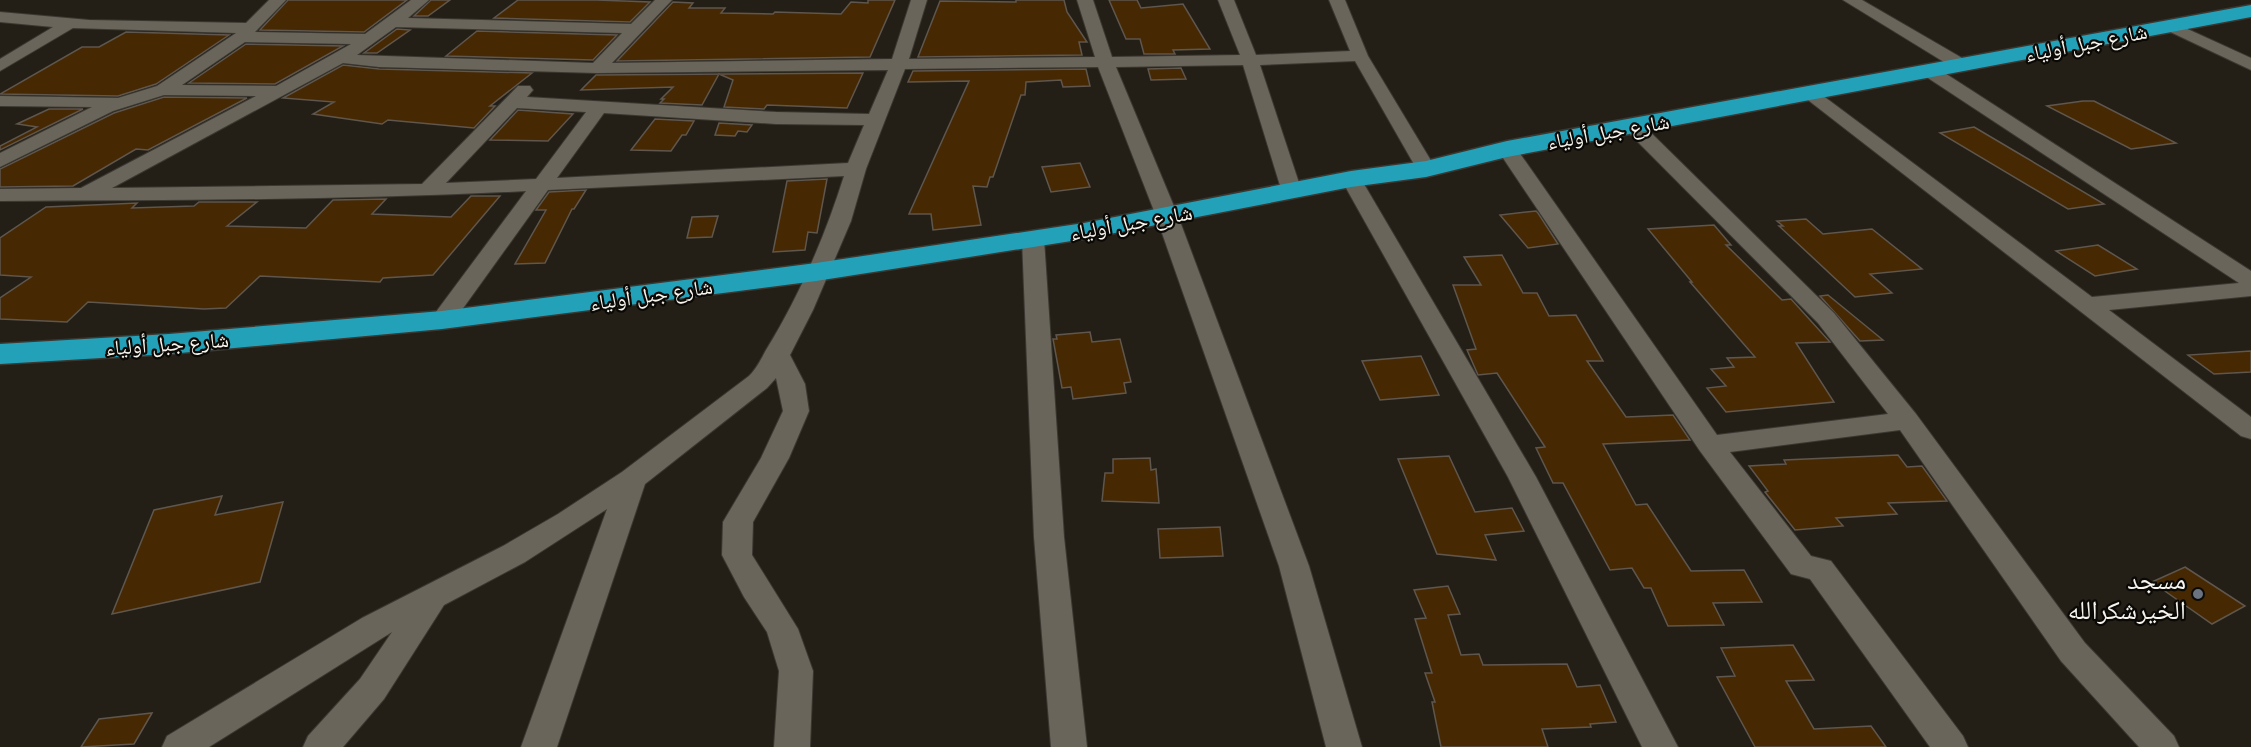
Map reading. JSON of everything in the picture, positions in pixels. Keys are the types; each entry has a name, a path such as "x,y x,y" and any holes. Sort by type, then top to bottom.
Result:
{"highway":[{"name":"شارع جبل أولياء","path":"0,354 181,343 442,320 816,272 1032,239 1167,216 1351,179 1426,169 1508,149 2251,11"}],"street":[{"path":"163,90 245,32 278,0"},
{"path":"85,194 303,81 394,22 421,0"},
{"path":"597,68 664,0"},
{"path":"180,747 373,627 514,554 632,479 759,382 771,368 801,310 840,221 856,169 899,64 919,0"},
{"path":"1085,0 1105,62 1167,216 1294,566 1344,747"},
{"path":"1226,0 1250,60 1292,192"},
{"path":"1337,0 1360,56 1426,169"},
{"path":"1851,0 1963,66"},
{"path":"0,17 69,24 369,39"},
{"path":"394,22 636,29"},
{"path":"0,66 69,24"},
{"path":"2170,26 2251,65"},
{"path":"340,58 379,62 597,68 1250,60 1360,56"},
{"path":"428,190 547,67"},
{"path":"1931,72 2251,281"},
{"path":"0,161 122,102 163,90 278,92"},
{"path":"1808,93 2251,430"},
{"path":"0,102 122,102"},
{"path":"513,102 776,118 878,120"},
{"path":"442,320 599,107"},
{"path":"1633,126 1826,318 1907,420 2073,652 2161,747"},
{"path":"1508,149 1710,445 1802,566 1820,569 1950,747"},
{"path":"0,195 428,190 856,169"},
{"path":"1351,179 1522,477 1660,747"},
{"path":"1032,239 1048,537 1069,747"},
{"path":"2088,305 2251,289"},
{"path":"777,353 792,384 796,411 776,458 738,522 737,555 755,589 782,628 796,671 792,747"},
{"path":"1710,445 1907,420"},
{"path":"539,747 632,479"},
{"path":"321,747 372,689 433,596"}],"building":[{"path":"288,0 407,0 364,32 260,30"},
{"path":"431,0 450,0 428,16 414,16"},
{"path":"518,0 650,2 630,22 494,18"},
{"path":"868,0 895,0 870,57 617,61 673,2 693,3 689,8 725,8 721,13 841,14 851,2 868,3"},
{"path":"1016,0 1064,0 1067,12 1087,42 1079,42 1082,55 918,57 940,1 1016,2"},
{"path":"1109,0 1137,0 1141,8 1183,4 1210,49 1173,50 1175,54 1144,54 1140,39 1126,39"},
{"path":"397,29 410,30 377,53 364,53"},
{"path":"477,31 617,35 593,60 446,56"},
{"path":"126,32 229,35 156,84 118,96 0,94 82,47 99,47"},
{"path":"246,44 343,46 275,84 189,83"},
{"path":"343,65 379,69 532,73 490,106 495,106 474,128 388,120 382,124 313,114 334,102 283,98"},
{"path":"1181,68 1186,79 1151,80 1148,69"},
{"path":"1086,69 1090,86 1063,87 1061,80 1026,82 1025,95 1021,95 993,177 990,177 987,187 973,186 981,225 933,230 931,214 909,214 969,81 908,82 913,71"},
{"path":"863,73 847,108 767,105 764,109 724,107 733,80 719,74"},
{"path":"719,74 702,105 660,103 673,87 581,90 596,75"},
{"path":"164,97 247,98 148,150 136,149 73,186 0,187 0,169 114,113"},
{"path":"2094,101 2176,143 2131,149 2047,106"},
{"path":"49,109 83,109 0,150 0,146 37,127 17,124"},
{"path":"518,110 573,114 548,141 490,140"},
{"path":"655,119 694,121 686,135 682,135 671,151 631,150"},
{"path":"719,123 752,125 747,132 738,131 735,136 715,135"},
{"path":"1974,127 2104,204 2068,209 1940,133"},
{"path":"1080,163 1090,187 1051,192 1042,167"},
{"path":"827,179 817,233 808,232 805,250 773,252 787,181"},
{"path":"586,190 572,209 545,263 515,264 546,210 536,210 549,192"},
{"path":"471,196 500,196 433,275 383,278 380,282 260,276 226,308 204,309 88,302 67,322 0,319 0,298 31,277 0,275 0,238 46,207 137,203 132,208 194,206 199,202 257,202 227,226 306,228 333,200 386,199 372,214 451,217"},
{"path":"1536,211 1558,244 1528,248 1500,215"},
{"path":"718,216 712,237 687,238 692,217"},
{"path":"1806,219 1823,234 1872,229 1922,269 1870,274 1892,293 1855,297 1779,226 1783,226 1777,221"},
{"path":"1714,225 1731,245 1726,245 1782,300 1791,299 1830,342 1796,343 1834,402 1726,412 1707,388 1726,386 1711,369 1734,367 1727,358 1755,357 1648,229"},
{"path":"2098,245 2137,269 2095,276 2056,251"},
{"path":"1502,255 1523,293 1537,293 1549,316 1576,315 1603,361 1587,361 1626,417 1673,415 1690,440 1603,444 1636,505 1647,504 1691,571 1744,570 1762,602 1713,603 1724,625 1668,626 1651,588 1644,588 1632,568 1610,570 1563,483 1553,483 1536,448 1545,447 1497,373 1478,375 1467,350 1476,349 1453,285 1481,285 1464,257"},
{"path":"1828,295 1883,340 1860,341 1820,296"},
{"path":"1090,332 1092,342 1120,339 1131,382 1124,383 1126,393 1073,399 1071,387 1062,388 1053,339 1057,339 1056,335"},
{"path":"2251,351 2251,372 2214,374 2188,355"},
{"path":"1421,356 1439,395 1380,400 1362,361"},
{"path":"1898,455 1907,467 1922,466 1947,501 1888,503 1897,514 1836,518 1843,526 1795,530 1765,492 1768,491 1749,466 1786,464 1784,460"},
{"path":"1449,456 1475,512 1512,508 1524,531 1485,535 1496,560 1437,554 1398,459"},
{"path":"1150,458 1151,470 1156,469 1159,503 1102,501 1105,473 1113,473 1113,459"},
{"path":"222,496 215,515 283,502 260,582 112,614 154,510"},
{"path":"1220,527 1223,556 1160,558 1158,529"},
{"name":"مسجد الخيرشكرالله","path":"2185,567 2245,606 2212,624 2152,582"},
{"path":"1448,586 1460,614 1448,615 1461,655 1479,654 1483,665 1567,664 1577,687 1600,685 1616,722 1590,724 1591,727 1542,729 1548,747 1441,747 1432,702 1435,702 1425,673 1432,673 1415,619 1426,618 1414,590"},
{"path":"1793,645 1814,680 1786,681 1814,729 1871,726 1886,747 1755,747 1717,677 1735,676 1721,648"},
{"path":"152,713 134,744 81,747 99,719"}],"place":[{"name":"مسجد الخيرشكرالله","path":"2198,594"}]}
